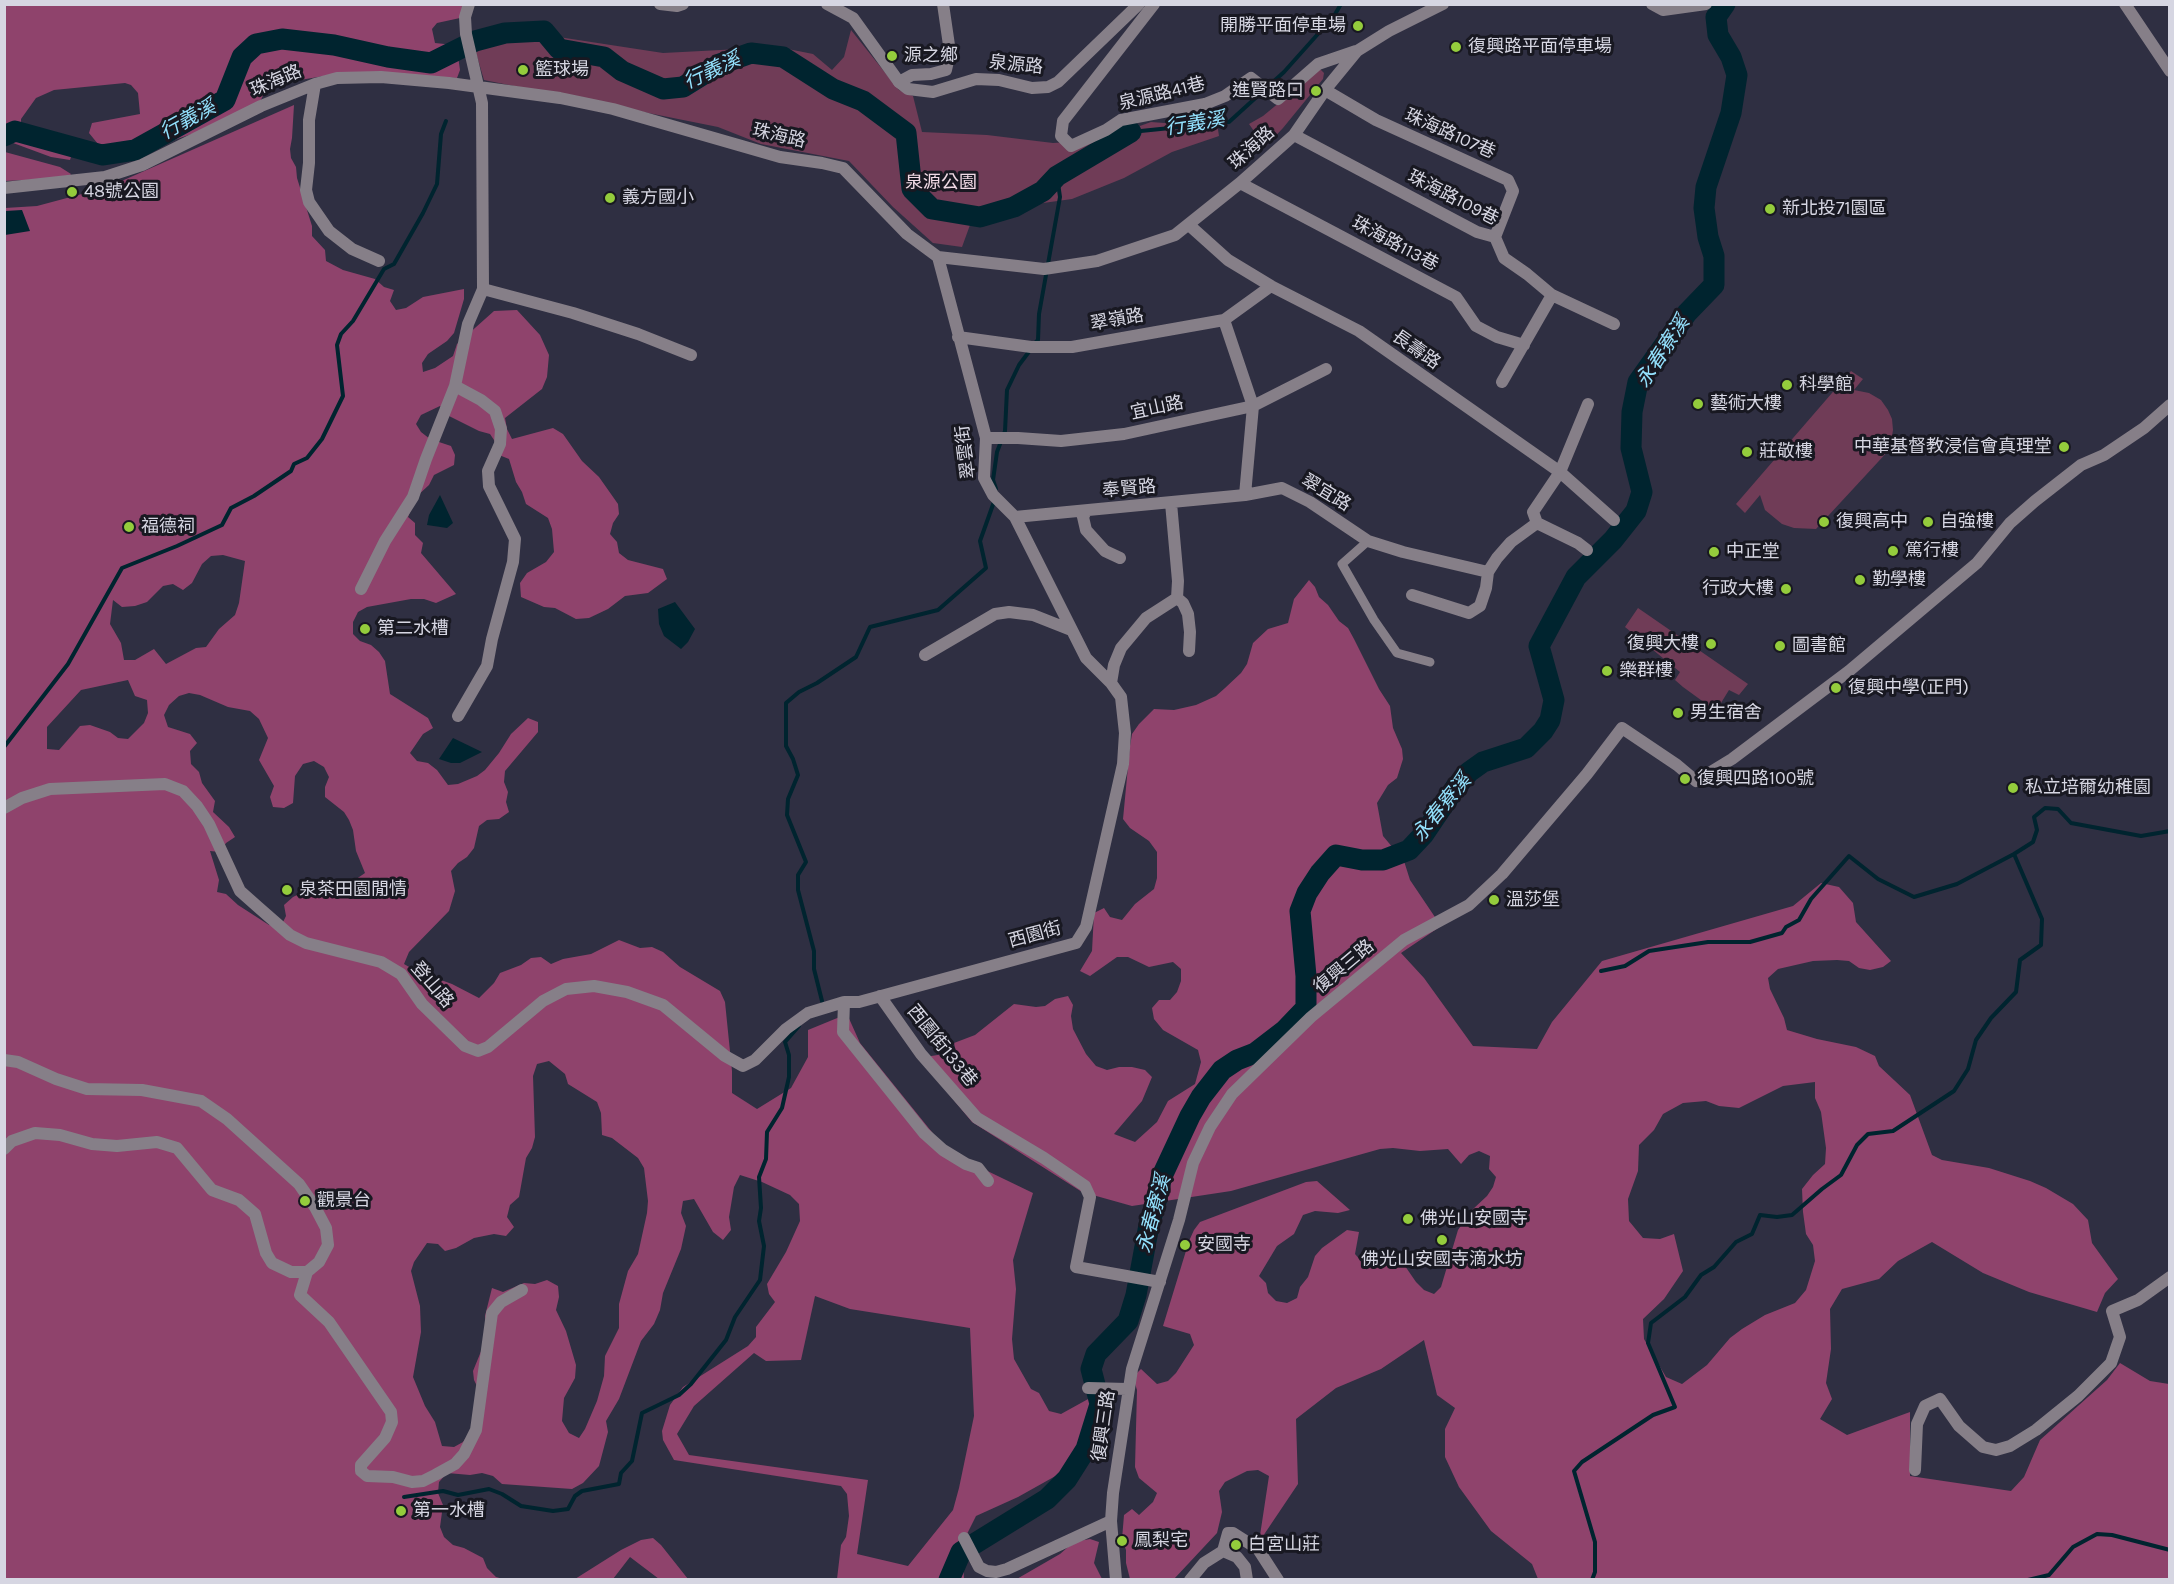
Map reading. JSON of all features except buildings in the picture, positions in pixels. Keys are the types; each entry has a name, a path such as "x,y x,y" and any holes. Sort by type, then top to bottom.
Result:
{"street":[{"path":"361,588 385,541 413,497 455,386 468,324 483,289 482,103 466,34 465,17 469,4"},
{"path":"660,4 677,6 684,4"},
{"path":"827,4 853,18 899,82 912,75 932,74 946,70 950,52 943,4"},
{"name":"泉源路","path":"899,82 908,89 933,92 976,79 999,80 1032,88 1048,87 1058,82 1139,4"},
{"name":"泉源路41巷","path":"1154,4 1063,121 1061,136 1071,146 1106,130 1121,120 1205,104 1225,96 1251,78 1278,99 1318,64 1357,51"},
{"name":"珠海路","path":"4,188 105,177 142,165 261,106 315,84 337,78 381,77 449,83 560,98 613,110 780,157 843,168 907,234 938,257 1044,269 1097,261 1174,235 1240,183 1294,135 1325,90 1357,51 1389,31 1443,4"},
{"path":"1652,4 1663,10 1706,4"},
{"path":"2125,4 2169,71"},
{"path":"315,84 309,120 309,163 306,190 309,202 330,231 352,249 379,261"},
{"name":"珠海路107巷","path":"1325,90 1376,120 1508,180 1513,191 1495,237"},
{"name":"珠海路109巷","path":"1294,135 1477,232 1495,237 1504,258 1552,295 1614,324"},
{"name":"珠海路113巷","path":"1240,183 1456,297 1476,326 1497,337 1524,345"},
{"name":"長壽路","path":"1189,225 1228,260 1271,286 1359,331 1560,472 1614,520"},
{"name":"翠雲街","path":"938,257 986,438 984,478 993,495 1015,517 1086,658 1112,683"},
{"name":"翠嶺路","path":"958,337 1031,347 1072,347 1224,320 1271,286"},
{"path":"483,289 573,313 638,334 691,355"},
{"path":"1502,382 1552,295"},
{"path":"1224,320 1253,406 1245,495"},
{"name":"宜山路","path":"986,438 1061,441 1124,434 1253,406 1326,369"},
{"path":"455,386 481,399 495,411 501,429 500,444 488,471 489,486 515,539 513,561 487,666 458,716"},
{"path":"1587,550 1578,543 1537,523 1533,512 1560,472 1588,404"},
{"name":"復興三路","path":"1116,1580 1111,1521 1132,1369 1194,1163 1210,1126 1232,1094 1311,1017 1404,940 1469,905 1502,874 1587,774 1622,728 1677,765 1696,781 1732,759 1849,671 1977,563 2010,523 2035,501 2081,465 2104,455 2144,428 2169,405"},
{"name":"翠宜路","path":"1245,495 1282,488 1310,502 1368,541 1403,552 1488,572"},
{"name":"奉賢路","path":"1015,517 1245,495"},
{"path":"1112,683 1114,665 1121,648 1146,618 1176,598 1178,581 1171,503"},
{"path":"1086,511 1083,517 1086,530 1105,551 1120,558"},
{"path":"1412,595 1469,613 1480,606 1488,572 1511,542 1537,523"},
{"path":"1368,541 1342,564 1374,620 1397,653 1430,662"},
{"path":"1176,598 1183,603 1188,614 1189,651"},
{"path":"925,655 995,614 1009,612 1032,615 1071,630"},
{"name":"西園街","path":"844,1002 859,1002 1076,943 1086,927 1123,764 1125,733 1121,697 1112,683"},
{"name":"登山路","path":"4,808 22,798 50,789 165,784 183,791 209,824 240,891 252,902 290,934 306,943 381,962 401,974 422,1005 465,1046 478,1051 488,1047 543,1001 566,989 594,986 627,992 663,1005 719,1051 743,1066 755,1060 786,1029 808,1014 844,1002"},
{"name":"西園街133巷","path":"880,996 921,1054 977,1118 1079,1181 1088,1191 1090,1197 1077,1267 1160,1282"},
{"path":"844,1002 843,1032 924,1133 943,1150 966,1164 978,1168 988,1181"},
{"path":"4,1060 18,1062 87,1089 142,1090 201,1101 227,1119 299,1184 326,1228 328,1245 319,1262 307,1272 300,1295 328,1322 391,1412 392,1422 385,1438 361,1465 361,1472 367,1476 393,1477 412,1482 423,1481 455,1464 464,1454 476,1430 492,1313 501,1302 522,1290"},
{"path":"4,1149 12,1141 35,1133 60,1135 92,1144 117,1146 157,1142 177,1148 212,1191 239,1200 255,1214 266,1253 272,1263 291,1272 307,1272"},
{"path":"1915,1470 1917,1424 1925,1406 1940,1399 1959,1426 1983,1447 1996,1450 2010,1446 2036,1430 2078,1396 2111,1363 2120,1337 2112,1311 2138,1300 2169,1277"},
{"path":"1088,1388 1128,1389"},
{"path":"964,1538 979,1567 996,1572 1111,1521"},
{"path":"1190,1580 1203,1563 1223,1551 1228,1533 1233,1533 1258,1550 1278,1580"},
{"path":"1223,1551 1237,1557 1245,1567 1247,1580"}],"green space":[{"name":"泉源公園","path":"532,27 552,36 663,53 778,47 813,54 832,70 844,57 851,30 899,90 913,96 922,132 987,135 1053,143 1101,140 1151,122 1191,125 1217,123 1219,136 1172,152 1124,178 1072,199 1007,208 970,225 962,247 933,243 893,207 849,161 761,144 718,127 484,80 471,36"},
{"path":"1320,69 1324,73 1323,79 1265,147 1249,124 1263,116"},
{"path":"1851,371 1863,379 1854,390 1869,393 1881,400 1888,410 1893,430 1890,449 1816,529 1794,528 1782,524 1765,510 1760,495 1745,513 1736,504"},
{"path":"1638,608 1748,684 1739,695 1729,690 1716,711 1675,680 1680,672 1625,627"}],"shaded area":[{"path":"4,5 473,5 460,18 437,23 432,29 435,43 454,45 460,70 457,78 336,74 294,81 275,78 269,82 260,102 213,127 159,145 98,144 89,133 92,123 140,114 138,93 131,85 125,83 54,90 36,98 21,119 21,125 26,130 65,142 72,154 70,160 51,157 5,140"},
{"path":"294,105 291,158 296,167 297,178 312,226 312,236 325,250 326,261 343,270 375,279 384,287 394,290 390,301 396,310 406,308 423,297 464,289 464,299 454,333 447,341 428,354 422,363 423,372 435,368 453,356 457,344 494,311 517,310 540,335 549,355 547,377 542,389 505,418 512,439 553,428 563,434 618,504 619,514 610,534 617,542 619,553 628,560 663,569 667,579 648,593 625,596 608,609 589,618 576,619 555,608 544,607 521,597 520,583 527,573 546,562 554,552 552,529 548,518 526,504 509,459 499,455 496,443 490,434 449,416 440,406 421,415 416,424 421,432 430,439 451,446 455,455 454,465 434,475 429,485 416,497 408,517 415,523 415,535 423,543 421,553 456,594 436,603 424,599 411,599 367,607 358,612 353,622 353,634 360,641 371,645 385,661 390,694 428,718 433,728 423,734 410,753 417,761 428,763 437,770 448,785 458,784 485,770 511,734 528,718 538,722 538,732 505,771 504,782 508,792 506,802 509,812 499,819 487,820 479,826 474,848 451,871 455,891 449,911 409,952 404,964 479,998 494,983 500,973 521,965 531,958 541,957 551,964 563,959 591,954 619,940 640,948 652,947 720,991 725,1002 732,1093 757,1109 791,1088 808,1057 808,1030 847,1014 860,1043 948,1152 1033,1193 1013,1260 1016,1289 1012,1339 1014,1359 1031,1389 1039,1393 1049,1411 1061,1414 1099,1393 1111,1400 1105,1421 1097,1431 1096,1452 1089,1460 1079,1467 1068,1469 1018,1497 976,1516 962,1544 964,1579 837,1579 841,1545 846,1537 849,1516 847,1494 841,1486 674,1460 663,1440 662,1431 670,1405 683,1387 748,1346 756,1337 756,1327 775,1302 769,1294 767,1284 786,1252 800,1221 799,1204 790,1195 740,1175 734,1187 729,1217 731,1230 723,1240 713,1232 694,1199 683,1201 681,1213 686,1226 681,1249 663,1293 660,1310 654,1324 641,1341 619,1399 606,1421 608,1432 599,1466 583,1483 572,1489 502,1484 493,1476 482,1473 470,1475 447,1473 439,1482 438,1493 443,1505 440,1527 444,1537 453,1545 483,1558 487,1568 496,1577 503,1579 5,1580 5,208 37,206 108,187","holes":["223,555 245,561 235,615 219,629 206,647 196,648 166,664 154,649 135,660 124,660 121,643 110,624 113,600 122,607 135,606 147,602 163,586 173,584 183,590 192,583 202,564 211,556","128,680 135,696 147,700 148,713 144,723 128,739 118,738 110,732 90,725 80,726 59,750 47,749 47,727 81,690","189,693 200,695 228,707 250,711 259,719 268,738 259,760 274,786 270,797 273,807 284,808 293,803 295,776 303,764 314,761 324,767 329,777 325,787 325,797 344,812 349,820 356,851 365,873 346,886 326,894 303,892 293,897 284,905 286,916 281,926 269,925 238,905 226,894 217,892 219,880 210,851 220,852 226,843 235,837 229,827 213,812 215,801 202,783 199,772 191,764 190,751 197,743 190,734 168,727 164,715 169,705 179,696","549,1061 565,1074 568,1084 597,1102 601,1113 602,1135 612,1138 638,1158 644,1168 648,1201 638,1254 628,1271 619,1304 619,1328 605,1356 604,1376 597,1401 579,1438 569,1433 562,1421 564,1398 575,1378 576,1365 566,1331 556,1310 559,1297 558,1286 547,1280 535,1284 524,1283 503,1292 492,1288 485,1316 486,1328 482,1349 473,1371 479,1390 477,1423 463,1442 454,1447 442,1446 435,1422 425,1406 413,1377 421,1332 420,1306 411,1271 414,1262 427,1243 438,1244 445,1251 474,1238 494,1234 506,1236 514,1227 507,1217 510,1205 519,1197 526,1158 535,1137 533,1076 537,1064","815,1296 850,1309 970,1328 974,1416 959,1488 953,1510 908,1566 857,1554 868,1480 689,1455 677,1434 694,1406 754,1353 766,1361 801,1360"]},
{"path":"5,152 60,167 71,174 68,178 5,181"},
{"path":"1309,580 1319,597 1348,628 1390,706 1393,728 1402,749 1403,759 1397,778 1388,785 1377,803 1383,836 1404,861 1410,880 1441,926 1401,953 1424,978 1473,1046 1537,1049 1552,1022 1602,961 1793,906 1821,883 1839,887 1853,903 1856,922 1891,961 1883,967 1870,970 1859,968 1849,961 1837,960 1813,961 1778,969 1768,978 1770,989 1784,1018 1787,1030 1856,1047 1875,1056 1879,1066 1910,1095 1932,1155 1942,1160 1989,1168 2030,1181 2073,1204 2088,1220 2092,1243 2118,1279 2105,1293 2097,1312 2029,1292 1983,1273 1932,1242 1898,1261 1879,1279 1842,1289 1830,1309 1831,1349 1826,1383 1832,1399 1820,1419 1847,1435 1910,1412 1910,1476 2011,1491 2024,1477 2040,1440 2107,1380 2120,1363 2150,1381 2169,1384 2169,1579 1538,1579 1532,1564 1491,1531 1459,1487 1445,1457 1445,1429 1455,1408 1437,1395 1424,1340 1381,1369 1336,1388 1296,1419 1298,1484 1259,1542 1269,1476 1258,1470 1247,1471 1225,1482 1219,1491 1222,1512 1217,1533 1174,1579 1130,1579 1122,1539 1124,1515 1132,1509 1139,1515 1153,1502 1157,1493 1139,1478 1135,1467 1137,1390 1133,1377 1141,1369 1157,1384 1168,1381 1176,1373 1194,1345 1190,1334 1163,1326 1189,1241 1200,1222 1306,1182 1317,1181 1350,1210 1338,1213 1315,1211 1303,1215 1294,1234 1277,1246 1259,1276 1266,1283 1268,1293 1276,1301 1287,1303 1297,1298 1300,1287 1308,1277 1315,1256 1347,1230 1359,1232 1355,1254 1362,1262 1385,1266 1394,1263 1405,1266 1424,1290 1434,1294 1441,1287 1458,1230 1472,1210 1487,1196 1496,1177 1489,1169 1490,1156 1479,1151 1469,1155 1461,1164 1448,1149 1420,1151 1380,1149 1231,1191 1132,1206 1082,1192 972,1122 919,1058 956,1052 954,1043 975,1035 1014,1004 1045,1006 1055,999 1068,996 1073,1005 1071,1016 1073,1029 1086,1054 1096,1066 1107,1070 1132,1067 1145,1070 1152,1077 1142,1101 1114,1134 1135,1142 1157,1122 1168,1101 1195,1084 1201,1062 1198,1050 1163,1030 1154,1019 1152,1008 1159,1000 1170,1000 1177,992 1181,981 1181,969 1173,962 1149,967 1128,957 1117,957 1090,976 1080,971 1092,951 1094,913 1104,908 1110,917 1122,920 1135,904 1154,889 1157,878 1157,852 1149,841 1130,828 1123,819 1132,734 1154,709 1174,710 1196,705 1216,696 1241,673 1247,664 1253,643 1268,629 1288,623 1294,599","holes":["1815,1082 1815,1098 1821,1112 1826,1148 1825,1164 1802,1189 1806,1234 1813,1245 1815,1261 1806,1290 1795,1303 1765,1315 1730,1338 1707,1365 1682,1384 1666,1377 1644,1339 1643,1319 1664,1299 1683,1271 1674,1234 1660,1239 1643,1238 1629,1221 1628,1199 1638,1171 1639,1145 1654,1130 1663,1114 1683,1103 1706,1101 1719,1106 1739,1108 1783,1086"]},
{"path":"653,1538 688,1579 659,1579 630,1557 613,1579 575,1579 621,1550 641,1540"},
{"path":"1090,1539 1099,1542 1094,1563 1102,1579 1015,1580 1068,1547 1079,1541"}],"water":[{"path":"22,210 30,231 5,235 5,211"},
{"path":"440,495 453,523 447,528 427,525 429,515"},
{"path":"675,602 695,629 681,649 664,636 659,624 658,609"},
{"path":"453,738 482,752 460,763 439,759"}],"waterway":[{"name":"行義溪","path":"1131,132 1229,122 1284,72 1334,16 1341,4"},
{"name":"永春寮溪","path":"949,1580 961,1552 1047,1499 1067,1479 1086,1449 1100,1404 1091,1369 1096,1354 1128,1321 1136,1295 1149,1225 1162,1176 1190,1116 1201,1097 1222,1070 1237,1060 1255,1053 1285,1030 1306,1008 1306,976 1300,911 1307,893 1320,873 1336,855 1362,860 1383,860 1409,850 1424,834 1455,788 1469,772 1483,762 1526,748 1543,731 1550,720 1554,700 1539,646 1576,577 1613,540 1636,511 1642,492 1631,448 1632,412 1638,382 1687,313 1714,285 1714,256 1708,237 1704,208 1706,187 1731,113 1737,75 1731,57 1718,35 1716,17 1725,4"},
{"name":"行義溪","path":"4,136 15,131 102,155 135,150 225,100 242,57 256,44 282,39 334,45 388,57 431,63 475,41 505,33 544,31 559,49 604,57 622,71 663,89 683,87 720,64 751,53 783,57 833,89 863,101 906,133 912,189 932,209 980,217 1014,207 1043,191 1057,176 1131,132"},
{"path":"4,747 68,664 122,568 222,525 231,508 254,496 291,471 294,464 307,458 322,439 343,396 337,345 341,334 353,321 384,269 394,264 423,213 437,184 441,134 446,121"},
{"path":"1035,343 1038,340 1039,314 1060,197 1057,176"},
{"path":"996,489 993,480 997,452 1005,431 1007,390 1019,365 1031,349"},
{"path":"822,1001 814,969 814,951 798,890 798,875 806,862 787,815 788,799 798,775 786,746 786,703 799,692 856,657 870,627 938,610 986,568 980,541 995,499"},
{"path":"1601,971 1625,966 1649,951 1708,942 1750,942 1782,933 1786,927 1799,920 1811,899 1849,856 1878,879 1914,897 1957,884 2033,842 2037,830 2034,817 2045,808 2058,809 2071,823 2141,836 2170,831"},
{"path":"1592,1580 1595,1572 1595,1542 1574,1471 1582,1462 1653,1415 1675,1407 1648,1343 1651,1323 1685,1297 1701,1275 1714,1267 1736,1242 1752,1234 1760,1215 1777,1217 1792,1215 1841,1175 1857,1145 1868,1134 1893,1131 1954,1091 1968,1069 1976,1040 1991,1018 2016,992 2020,960 2041,945 2042,919 2014,854"},
{"path":"404,1497 443,1491 458,1495 489,1489 521,1506 553,1511 568,1509 575,1496 582,1491 619,1484 621,1473 632,1461 642,1413 679,1395 691,1384 726,1340 735,1317 760,1280 764,1246 759,1221 761,1208 759,1177 766,1159 767,1132 782,1108 789,1077 789,1055 785,1042 799,1026"},
{"path":"2028,1580 2049,1575 2073,1547 2097,1534 2112,1535 2170,1550"}],"place":[{"name":"開勝平面停車場","path":"1358,26"},
{"name":"復興路平面停車場","path":"1456,47"},
{"name":"源之鄉","path":"892,56"},
{"name":"籃球場","path":"523,70"},
{"name":"進賢路口","path":"1316,91"},
{"name":"48號公園","path":"72,192"},
{"name":"義方國小","path":"610,198"},
{"name":"新北投71園區","path":"1770,209"},
{"name":"科學館","path":"1787,385"},
{"name":"藝術大樓","path":"1698,404"},
{"name":"中華基督教浸信會真理堂","path":"2064,447"},
{"name":"莊敬樓","path":"1747,452"},
{"name":"復興高中","path":"1824,522"},
{"name":"自強樓","path":"1928,522"},
{"name":"福德祠","path":"129,527"},
{"name":"篤行樓","path":"1893,551"},
{"name":"中正堂","path":"1714,552"},
{"name":"勤學樓","path":"1860,580"},
{"name":"行政大樓","path":"1786,589"},
{"name":"第二水槽","path":"365,629"},
{"name":"復興大樓","path":"1711,644"},
{"name":"圖書館","path":"1780,646"},
{"name":"樂群樓","path":"1607,671"},
{"name":"復興中學(正門)","path":"1836,688"},
{"name":"男生宿舍","path":"1678,713"},
{"name":"復興四路100號","path":"1685,779"},
{"name":"私立培爾幼稚園","path":"2013,788"},
{"name":"泉茶田園閒情","path":"287,890"},
{"name":"溫莎堡","path":"1494,900"},
{"name":"觀景台","path":"305,1201"},
{"name":"佛光山安國寺","path":"1408,1219"},
{"name":"佛光山安國寺滴水坊","path":"1442,1240"},
{"name":"安國寺","path":"1185,1245"},
{"name":"第一水槽","path":"401,1511"},
{"name":"鳳梨宅","path":"1122,1541"},
{"name":"白宮山莊","path":"1236,1545"}]}
